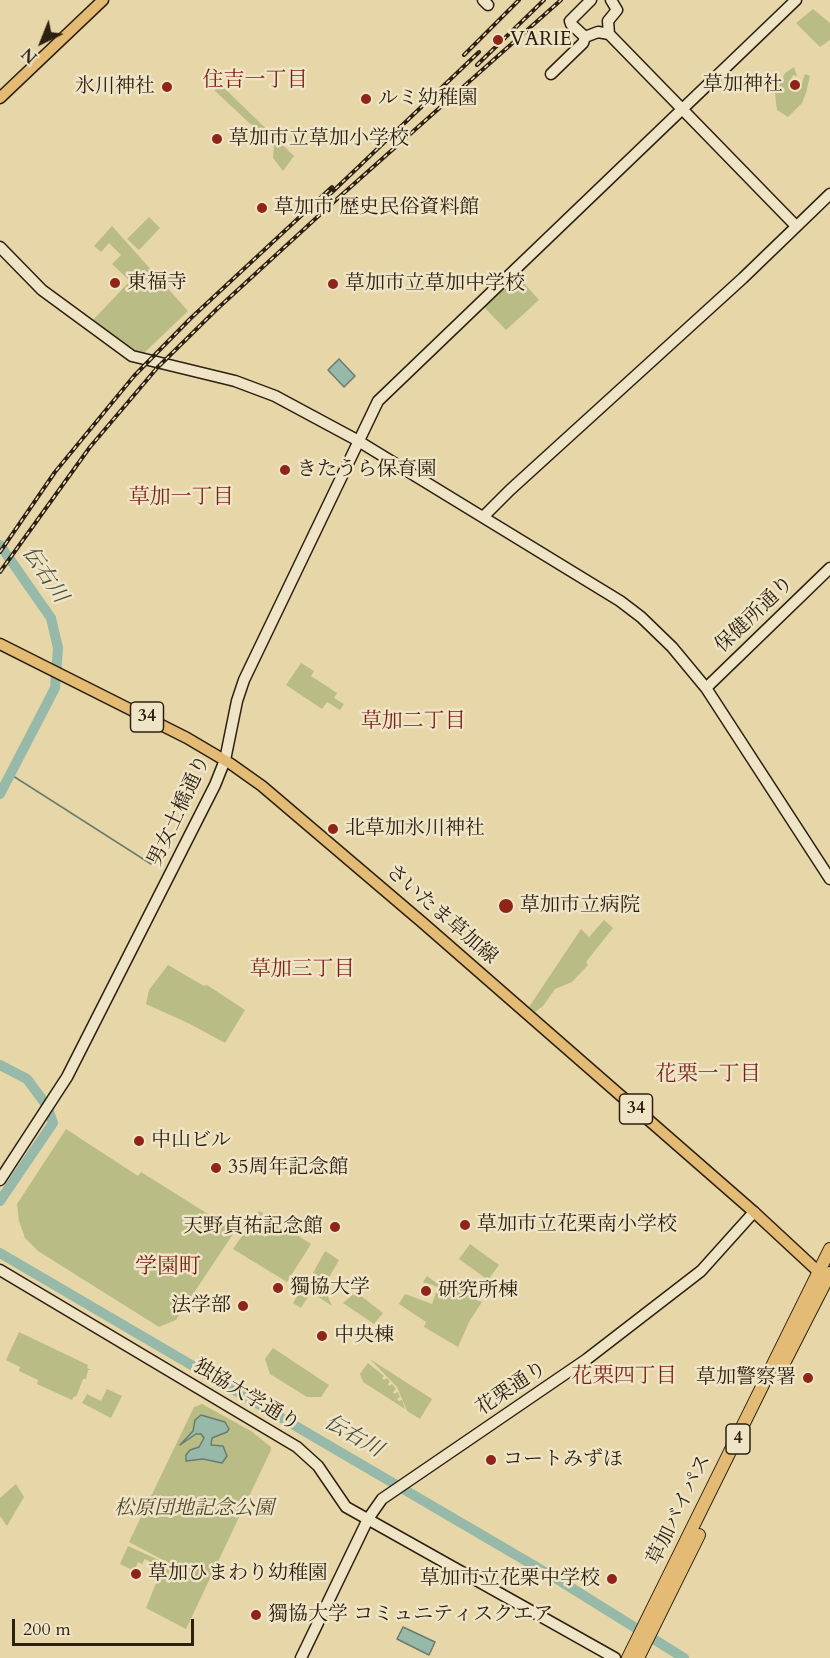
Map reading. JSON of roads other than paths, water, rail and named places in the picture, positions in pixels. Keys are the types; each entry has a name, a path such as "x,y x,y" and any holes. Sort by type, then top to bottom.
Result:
{"highway":[{"name":"草加バイパス","path":"628,1658 641,1642 827,1275 830,1249"},
{"name":"草加バイパス","path":"638,1658 641,1642"}],"main road":[{"path":"0,98 103,0"},
{"name":"さいたま草加線","path":"0,644 168,728 225,760 262,786 827,1275"}],"street":[{"path":"585,37 570,22 591,0"},
{"path":"609,34 608,21 617,10 611,0"},
{"name":"男女土橋通り","path":"0,1180 53,1101 79,1056 215,785 225,760 237,701 244,680 378,401 796,0"},
{"path":"585,37 597,32 609,34 796,226"},
{"path":"551,74 583,44 585,37"},
{"path":"483,516 830,194"},
{"path":"0,247 42,290 132,356 249,385 275,396 359,441 630,608 672,647 706,688 830,879"},
{"name":"保健所通り","path":"706,688 830,568"},
{"name":"花栗通り","path":"301,1658 368,1519 375,1507 387,1495 587,1359 701,1271 754,1212"},
{"name":"独協大学通り","path":"0,1270 306,1453 328,1479 343,1504 615,1658"}],"waterway":[{"name":"伝右川","path":"0,545 51,618 58,648 55,688 0,794"},
{"path":"10,774 151,864"},
{"name":"伝右川","path":"0,1065 27,1079 47,1106 53,1123 0,1201"},
{"name":"伝右川","path":"0,1253 557,1579 684,1658"}],"railway":[{"path":"464,55 519,0"},
{"path":"477,65 544,0"},
{"path":"0,572 90,447 157,368 217,309 337,199 561,0"},
{"path":"329,195 479,52"},
{"path":"0,552 55,472 134,376 191,318 332,187"}],"place":[{"name":"VARIE","path":"498,40"},
{"name":"草加神社","path":"795,85"},
{"name":"氷川神社","path":"167,87"},
{"name":"ルミ幼稚園","path":"366,99"},
{"name":"草加市立草加小学校","path":"217,139"},
{"name":"草加市 歴史民俗資料館","path":"262,208"},
{"name":"東福寺","path":"115,283"},
{"name":"草加市立草加中学校","path":"333,284"},
{"name":"きたうら保育園","path":"285,470"},
{"name":"北草加氷川神社","path":"333,829"},
{"name":"草加市立病院","path":"506,906"},
{"name":"中山ビル","path":"139,1141"},
{"name":"35周年記念館","path":"216,1168"},
{"name":"草加市立花栗南小学校","path":"465,1225"},
{"name":"天野貞祐記念館","path":"335,1227"},
{"name":"獨協大学","path":"278,1288"},
{"name":"研究所棟","path":"426,1291"},
{"name":"法学部","path":"243,1306"},
{"name":"中央棟","path":"322,1336"},
{"name":"草加警察署","path":"808,1378"},
{"name":"コートみずほ","path":"491,1460"},
{"name":"草加ひまわり幼稚園","path":"136,1574"},
{"name":"草加市立花栗中学校","path":"612,1579"},
{"name":"獨協大学 コミュニティスクエア","path":"256,1615"}],"district":[{"name":"住吉一丁目","path":"255,81"},
{"name":"草加一丁目","path":"181,498"},
{"name":"草加二丁目","path":"413,722"},
{"name":"草加三丁目","path":"302,970"},
{"name":"花栗一丁目","path":"708,1075"},
{"name":"学園町","path":"168,1268"},
{"name":"花栗四丁目","path":"624,1377"}],"park label":[{"name":"松原団地記念公園","path":"194,1509"}]}
